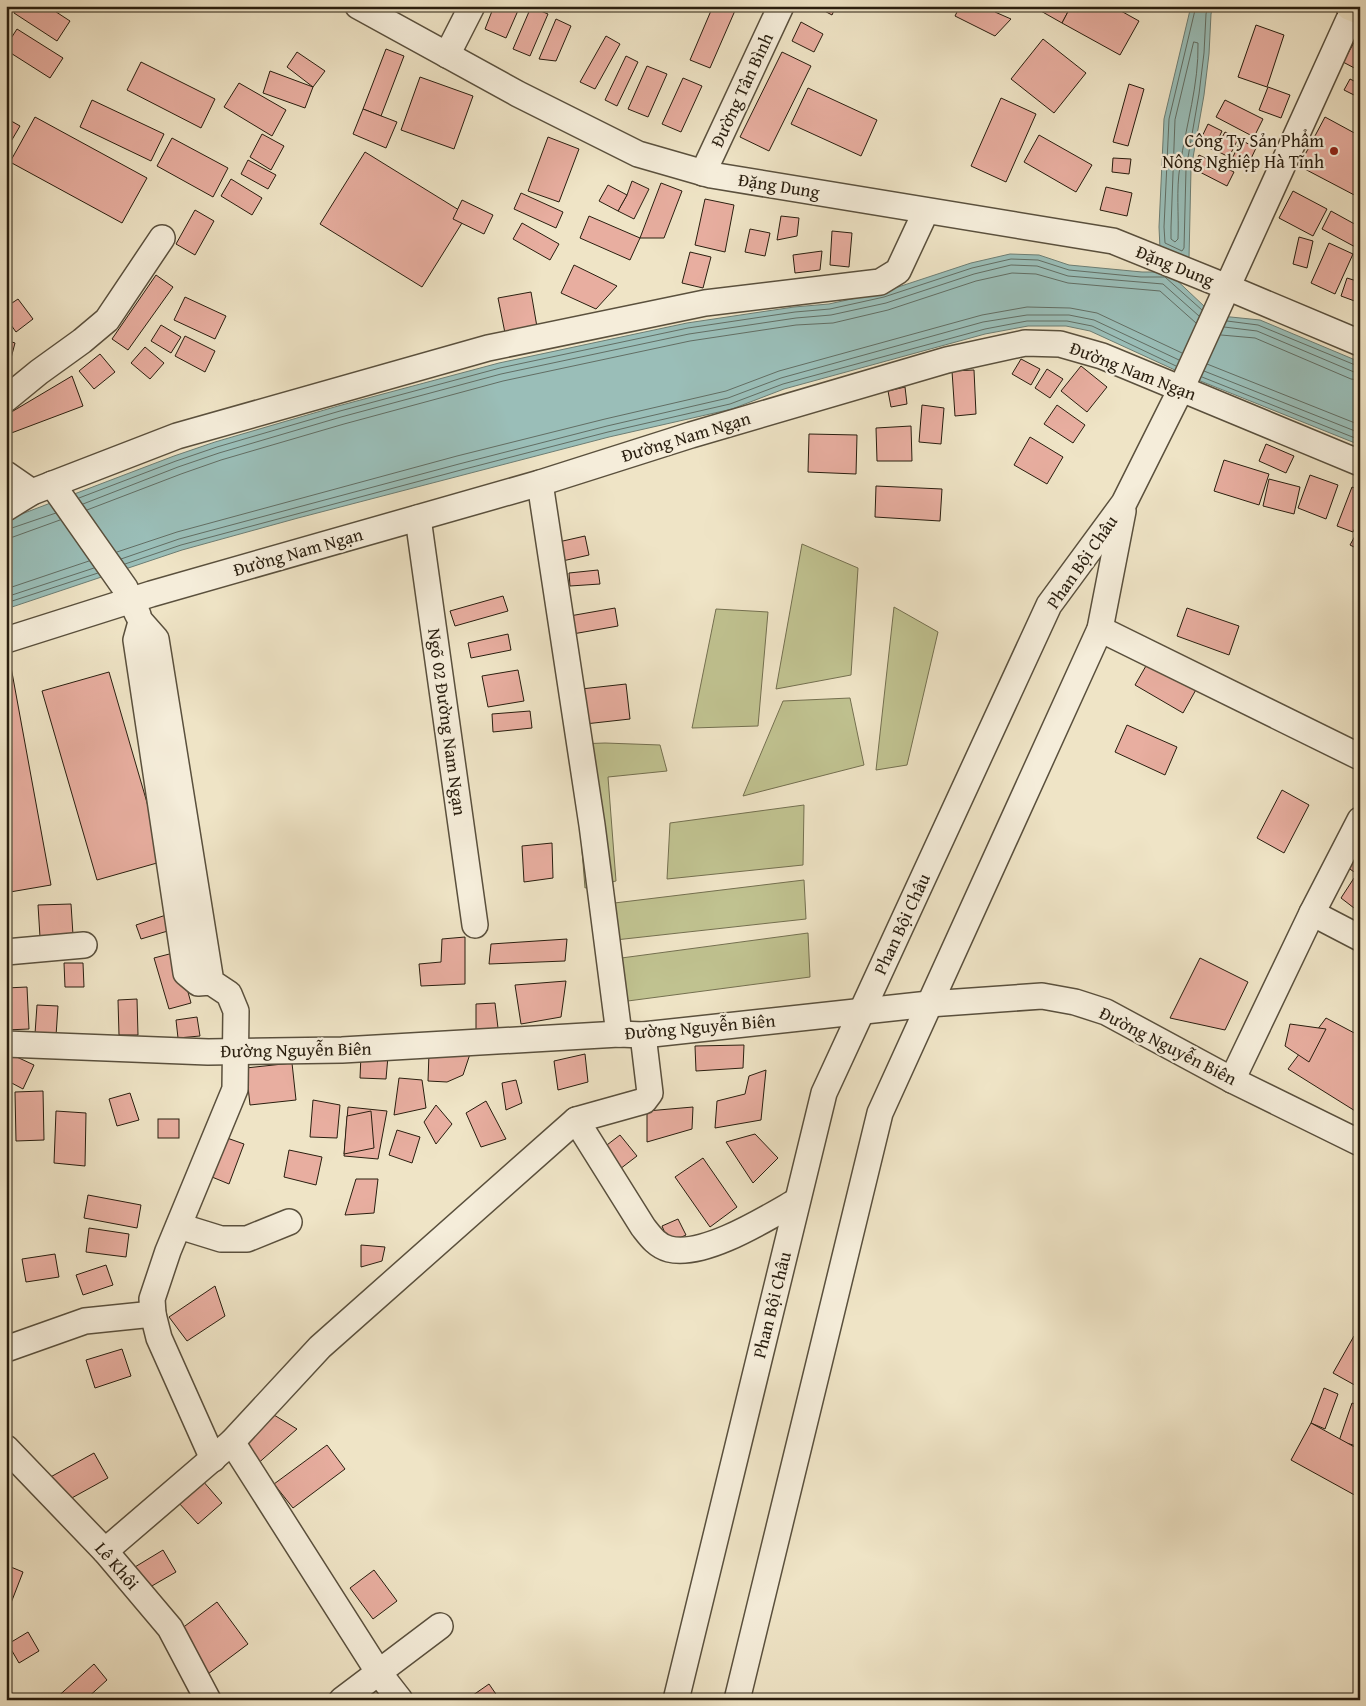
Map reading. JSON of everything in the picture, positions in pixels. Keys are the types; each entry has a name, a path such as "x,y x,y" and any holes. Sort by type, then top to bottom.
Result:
{"street":[{"name":"Đặng Dung","path":"358,6 518,94 638,154 703,173 1113,241 1360,343"},
{"path":"447,55 472,6"},
{"name":"Đường Tân Bình","path":"703,173 781,6"},
{"path":"1124,504 1181,389 1354,8"},
{"path":"6,508 177,436 488,348 705,303 880,282 898,271 926,211"},
{"path":"6,399 107,320 162,238"},
{"name":"Đường Nam Ngạn","path":"6,640 540,483 691,435 947,360 1025,343 1060,344 1102,356 1360,463"},
{"path":"6,474 48,491 132,603 156,639 211,982 229,994 236,1011 235,1089 168,1252 152,1299 153,1314 159,1338 213,1459"},
{"path":"540,483 592,825 619,1034"},
{"name":"Phan Bội Châu","path":"737,1700 880,1113 1100,629 1124,504"},
{"name":"Phan Bội Châu","path":"676,1700 824,1093 1049,606 1124,504"},
{"name":"Ngõ 02 Đường Nam Ngạn","path":"418,518 475,925"},
{"path":"1100,629 1360,757"},
{"path":"1232,1080 1312,914 1360,820"},
{"path":"1312,914 1360,938"},
{"path":"6,952 84,945"},
{"name":"Đường Nguyễn Biên","path":"6,1044 208,1052 342,1050 643,1034 929,1004 1042,996 1074,1002 1106,1012 1232,1080 1360,1143"},
{"path":"105,1550 232,1442 320,1347 576,1120 644,1101 650,1093 643,1034"},
{"path":"576,1120 642,1227 656,1242 669,1249 695,1249 712,1244 759,1222 797,1201"},
{"path":"179,1226 221,1239 247,1239 289,1222"},
{"path":"6,1349 85,1321 153,1314"},
{"path":"232,1442 379,1673 400,1700"},
{"name":"Lê Khôi","path":"6,1448 105,1550 170,1628 208,1700"},
{"path":"342,1700 440,1626"}],"green space":[{"path":"802,544 858,568 851,675 776,689"},
{"path":"894,607 938,632 907,765 876,770"},
{"path":"716,609 768,612 758,726 692,728"},
{"path":"850,698 864,765 743,796 783,701"},
{"path":"576,744 660,745 667,771 608,777 616,881 585,888"},
{"path":"804,805 803,865 667,879 670,823"},
{"path":"804,880 806,919 597,942 598,905"},
{"path":"808,933 810,977 605,1004 599,961"}],"water":[{"path":"1191,6 1213,6 1204,95 1191,169 1189,259 1160,249 1159,227 1164,119"},
{"path":"1010,254 1039,255 1069,265 1142,272 1168,272 1205,307 1221,316 1260,320 1360,362 1360,445 1188,376 1090,331 1066,326 1028,326 985,334 784,389 732,409 609,437 182,550 6,609 6,520 174,456 338,406 499,363 687,323 794,307 829,304 883,292 971,263"}],"building":[{"path":"18,6 47,6 70,21 57,41 14,13"},
{"path":"494,6 520,6 506,38 485,29"},
{"path":"713,6 737,6 710,68 690,60"},
{"path":"815,6 836,6 832,15"},
{"path":"960,6 998,6 995,12 1011,19 995,36 955,16"},
{"path":"1032,6 1071,6 1062,23"},
{"path":"1071,6 1112,6 1139,21 1120,55 1062,23"},
{"path":"531,7 548,14 530,56 513,49"},
{"path":"556,19 571,26 556,61 539,59"},
{"path":"801,22 823,34 814,52 792,41"},
{"path":"1256,25 1284,35 1267,87 1238,77"},
{"path":"17,29 63,58 50,78 6,50 6,46"},
{"path":"606,36 620,44 595,89 580,82"},
{"path":"1043,39 1086,73 1054,113 1011,79"},
{"path":"1356,39 1360,42 1360,71 1343,62"},
{"path":"386,49 404,56 381,116 363,109"},
{"path":"297,52 325,71 313,87 287,67"},
{"path":"782,52 811,66 769,151 740,137"},
{"path":"626,56 638,62 617,106 605,100"},
{"path":"141,62 215,99 201,128 127,90"},
{"path":"647,66 667,74 648,117 628,109"},
{"path":"270,71 313,87 305,108 263,93"},
{"path":"420,77 473,96 454,149 401,130"},
{"path":"683,78 702,86 681,132 662,124"},
{"path":"1350,79 1360,84 1360,98 1344,90"},
{"path":"239,83 286,110 272,136 224,107"},
{"path":"1129,84 1144,89 1128,146 1113,142"},
{"path":"1268,87 1290,95 1281,118 1259,110"},
{"path":"808,88 877,120 861,156 791,124"},
{"path":"1001,98 1036,114 1006,182 971,166"},
{"path":"92,100 164,134 151,161 80,127"},
{"path":"1225,100 1263,119 1254,137 1216,117"},
{"path":"363,109 397,122 386,148 353,134"},
{"path":"35,117 147,178 122,223 10,162"},
{"name":"Công Ty Sản Phẩm Nông Nghiệp Hà Tĩnh","path":"1325,117 1360,136 1360,198 1299,166"},
{"path":"6,118 20,126 6,150"},
{"path":"1208,124 1222,131 1213,150 1199,143"},
{"path":"1225,132 1238,139 1229,157 1215,150"},
{"path":"262,134 284,146 271,170 250,157"},
{"path":"1039,135 1092,165 1076,192 1024,162"},
{"path":"548,137 579,149 559,202 528,191"},
{"path":"172,138 228,168 213,197 157,166"},
{"path":"1241,140 1256,148 1247,167 1232,159"},
{"path":"365,152 467,215 422,287 320,224"},
{"path":"1199,155 1234,172 1227,186 1192,168"},
{"path":"1113,158 1131,159 1129,174 1112,172"},
{"path":"248,160 276,175 268,189 241,174"},
{"path":"231,179 262,198 252,215 221,196"},
{"path":"632,181 649,189 634,219 618,211"},
{"path":"661,183 682,191 664,238 640,238"},
{"path":"608,185 627,195 618,211 599,201"},
{"path":"1106,187 1132,193 1127,216 1100,210"},
{"path":"1293,191 1327,209 1313,236 1279,218"},
{"path":"521,193 563,212 556,228 514,209"},
{"path":"705,199 734,205 725,252 695,245"},
{"path":"462,200 493,215 484,234 453,219"},
{"path":"195,210 214,221 195,255 176,244"},
{"path":"1331,211 1360,227 1359,249 1322,229"},
{"path":"589,216 640,238 630,260 580,238"},
{"path":"781,216 799,218 797,236 777,240"},
{"path":"522,223 559,244 550,260 513,239"},
{"path":"750,229 770,233 765,256 745,252"},
{"path":"832,231 852,233 849,267 830,265"},
{"path":"1299,237 1313,241 1307,268 1293,264"},
{"path":"1329,243 1353,254 1335,294 1311,283"},
{"path":"822,251 820,270 795,273 793,255"},
{"path":"690,252 711,257 703,288 682,283"},
{"path":"574,265 617,286 596,309 561,293"},
{"path":"156,275 173,287 128,350 112,339"},
{"path":"1347,278 1360,282 1360,303 1341,296"},
{"path":"531,292 537,327 505,333 498,298"},
{"path":"185,297 226,316 215,339 174,320"},
{"path":"18,299 33,319 16,332 6,318 6,307"},
{"path":"161,325 181,337 171,353 151,341"},
{"path":"185,336 215,351 205,372 175,356"},
{"path":"6,340 15,343 10,362 6,361"},
{"path":"145,347 164,363 150,379 131,363"},
{"path":"100,354 115,372 94,389 79,371"},
{"path":"1021,359 1040,369 1031,385 1012,374"},
{"path":"1081,366 1107,387 1087,412 1061,391"},
{"path":"1047,369 1063,379 1050,398 1035,388"},
{"path":"974,370 976,414 955,416 952,371"},
{"path":"72,376 83,406 6,435 8,414"},
{"path":"905,387 907,404 891,407 888,391"},
{"path":"922,405 944,408 941,444 919,442"},
{"path":"1057,405 1085,425 1073,443 1044,424"},
{"path":"911,426 912,461 877,461 876,428"},
{"path":"809,434 857,435 856,474 808,472"},
{"path":"1030,437 1063,457 1047,484 1014,465"},
{"path":"1266,444 1294,456 1286,473 1259,461"},
{"path":"1224,460 1269,474 1259,505 1214,491"},
{"path":"1310,475 1338,485 1326,519 1298,508"},
{"path":"1269,479 1300,487 1294,514 1263,506"},
{"path":"876,486 942,489 940,521 875,517"},
{"path":"1352,487 1360,490 1360,516 1353,532 1337,526"},
{"path":"1360,527 1360,550 1350,545"},
{"path":"585,536 589,555 558,562 554,543"},
{"path":"598,570 600,584 570,586 569,573"},
{"path":"503,596 508,611 455,626 450,611"},
{"path":"615,608 618,626 567,635 564,617"},
{"path":"1187,608 1239,626 1229,655 1177,636"},
{"path":"508,634 511,650 471,658 468,643"},
{"path":"1150,659 1198,686 1183,713 1135,685"},
{"path":"11,667 51,885 10,892 6,871 6,668"},
{"path":"518,670 524,701 488,707 482,676"},
{"path":"109,672 164,861 97,880 42,691"},
{"path":"626,684 630,719 585,724 581,689"},
{"path":"530,711 532,728 493,732 492,714"},
{"path":"1127,725 1177,747 1165,775 1115,752"},
{"path":"1282,790 1309,805 1284,853 1257,838"},
{"path":"552,843 553,878 524,882 522,846"},
{"path":"1360,843 1360,876 1344,865"},
{"path":"1354,878 1360,881 1360,900 1354,908 1341,898"},
{"path":"71,904 73,935 40,937 38,905"},
{"path":"166,915 171,930 141,939 136,925"},
{"path":"465,937 465,984 421,986 419,964 441,962 442,939"},
{"path":"567,939 565,961 489,964 491,944"},
{"path":"177,952 191,1003 169,1009 154,958"},
{"path":"1200,958 1248,982 1225,1030 1170,1018"},
{"path":"64,963 83,963 84,987 65,987"},
{"path":"566,981 561,1017 521,1024 515,985"},
{"path":"27,987 29,1029 6,1030 6,988"},
{"path":"137,999 138,1035 119,1035 118,1000"},
{"path":"495,1003 498,1028 476,1033 476,1004"},
{"path":"37,1005 58,1006 56,1036 35,1034"},
{"path":"197,1017 200,1036 178,1038 176,1020"},
{"path":"1326,1018 1360,1036 1360,1114 1288,1069"},
{"path":"1290,1024 1326,1029 1309,1062 1285,1046"},
{"path":"744,1045 743,1068 696,1071 695,1046"},
{"path":"6,1052 34,1065 23,1089 6,1080"},
{"path":"429,1053 470,1054 463,1075 447,1082 428,1081"},
{"path":"585,1054 588,1082 558,1090 554,1061"},
{"path":"361,1055 388,1056 386,1079 360,1078"},
{"path":"292,1063 296,1100 250,1105 246,1068"},
{"path":"766,1070 761,1120 715,1128 717,1101 745,1094 749,1076"},
{"path":"399,1078 422,1080 426,1108 394,1115"},
{"path":"516,1080 522,1103 506,1110 502,1083"},
{"path":"43,1091 44,1140 16,1141 15,1092"},
{"path":"130,1093 139,1120 117,1126 109,1099"},
{"path":"313,1100 340,1105 337,1138 310,1137"},
{"path":"486,1101 506,1139 481,1147 466,1113"},
{"path":"436,1105 452,1124 436,1144 424,1122"},
{"path":"348,1107 387,1111 378,1159 344,1156"},
{"path":"693,1107 692,1129 647,1142 647,1111"},
{"path":"56,1111 86,1113 85,1166 54,1163"},
{"path":"371,1111 374,1148 344,1154 347,1116"},
{"path":"158,1119 179,1119 179,1138 158,1138"},
{"path":"397,1130 420,1137 412,1163 389,1155"},
{"path":"755,1134 778,1158 753,1183 726,1142"},
{"path":"620,1135 637,1156 620,1169 603,1148"},
{"path":"227,1138 244,1144 229,1184 212,1177"},
{"path":"289,1150 322,1157 316,1185 284,1177"},
{"path":"703,1158 737,1207 710,1227 675,1177"},
{"path":"356,1179 378,1179 374,1213 345,1215"},
{"path":"88,1195 141,1205 137,1228 84,1218"},
{"path":"678,1219 686,1235 669,1243 662,1226"},
{"path":"89,1228 129,1234 126,1257 86,1252"},
{"path":"361,1245 385,1247 382,1261 361,1267"},
{"path":"55,1254 59,1277 26,1282 22,1259"},
{"path":"106,1265 113,1285 83,1295 76,1275"},
{"path":"215,1286 225,1316 187,1341 169,1317"},
{"path":"1354,1336 1360,1339 1360,1388 1333,1373"},
{"path":"122,1349 131,1376 95,1388 86,1360"},
{"path":"1324,1388 1338,1394 1325,1429 1311,1423"},
{"path":"1352,1403 1360,1406 1360,1447 1339,1441"},
{"path":"274,1415 297,1429 255,1466 238,1446"},
{"path":"1311,1423 1360,1450 1360,1498 1291,1460"},
{"path":"327,1445 345,1469 293,1508 274,1484"},
{"path":"94,1453 108,1478 50,1510 36,1485"},
{"path":"202,1480 222,1503 198,1524 178,1502"},
{"path":"163,1550 176,1572 138,1594 125,1573"},
{"path":"6,1565 23,1572 11,1603 6,1601"},
{"path":"374,1570 397,1601 373,1619 350,1588"},
{"path":"217,1602 248,1644 204,1677 173,1635"},
{"path":"28,1632 39,1651 19,1663 8,1644"},
{"path":"94,1664 107,1680 85,1700 54,1700"},
{"path":"489,1684 500,1700 466,1700"}],"place":[{"name":"Công Ty Sản Phẩm Nông Nghiệp Hà Tĩnh","path":"1334,151"}]}
